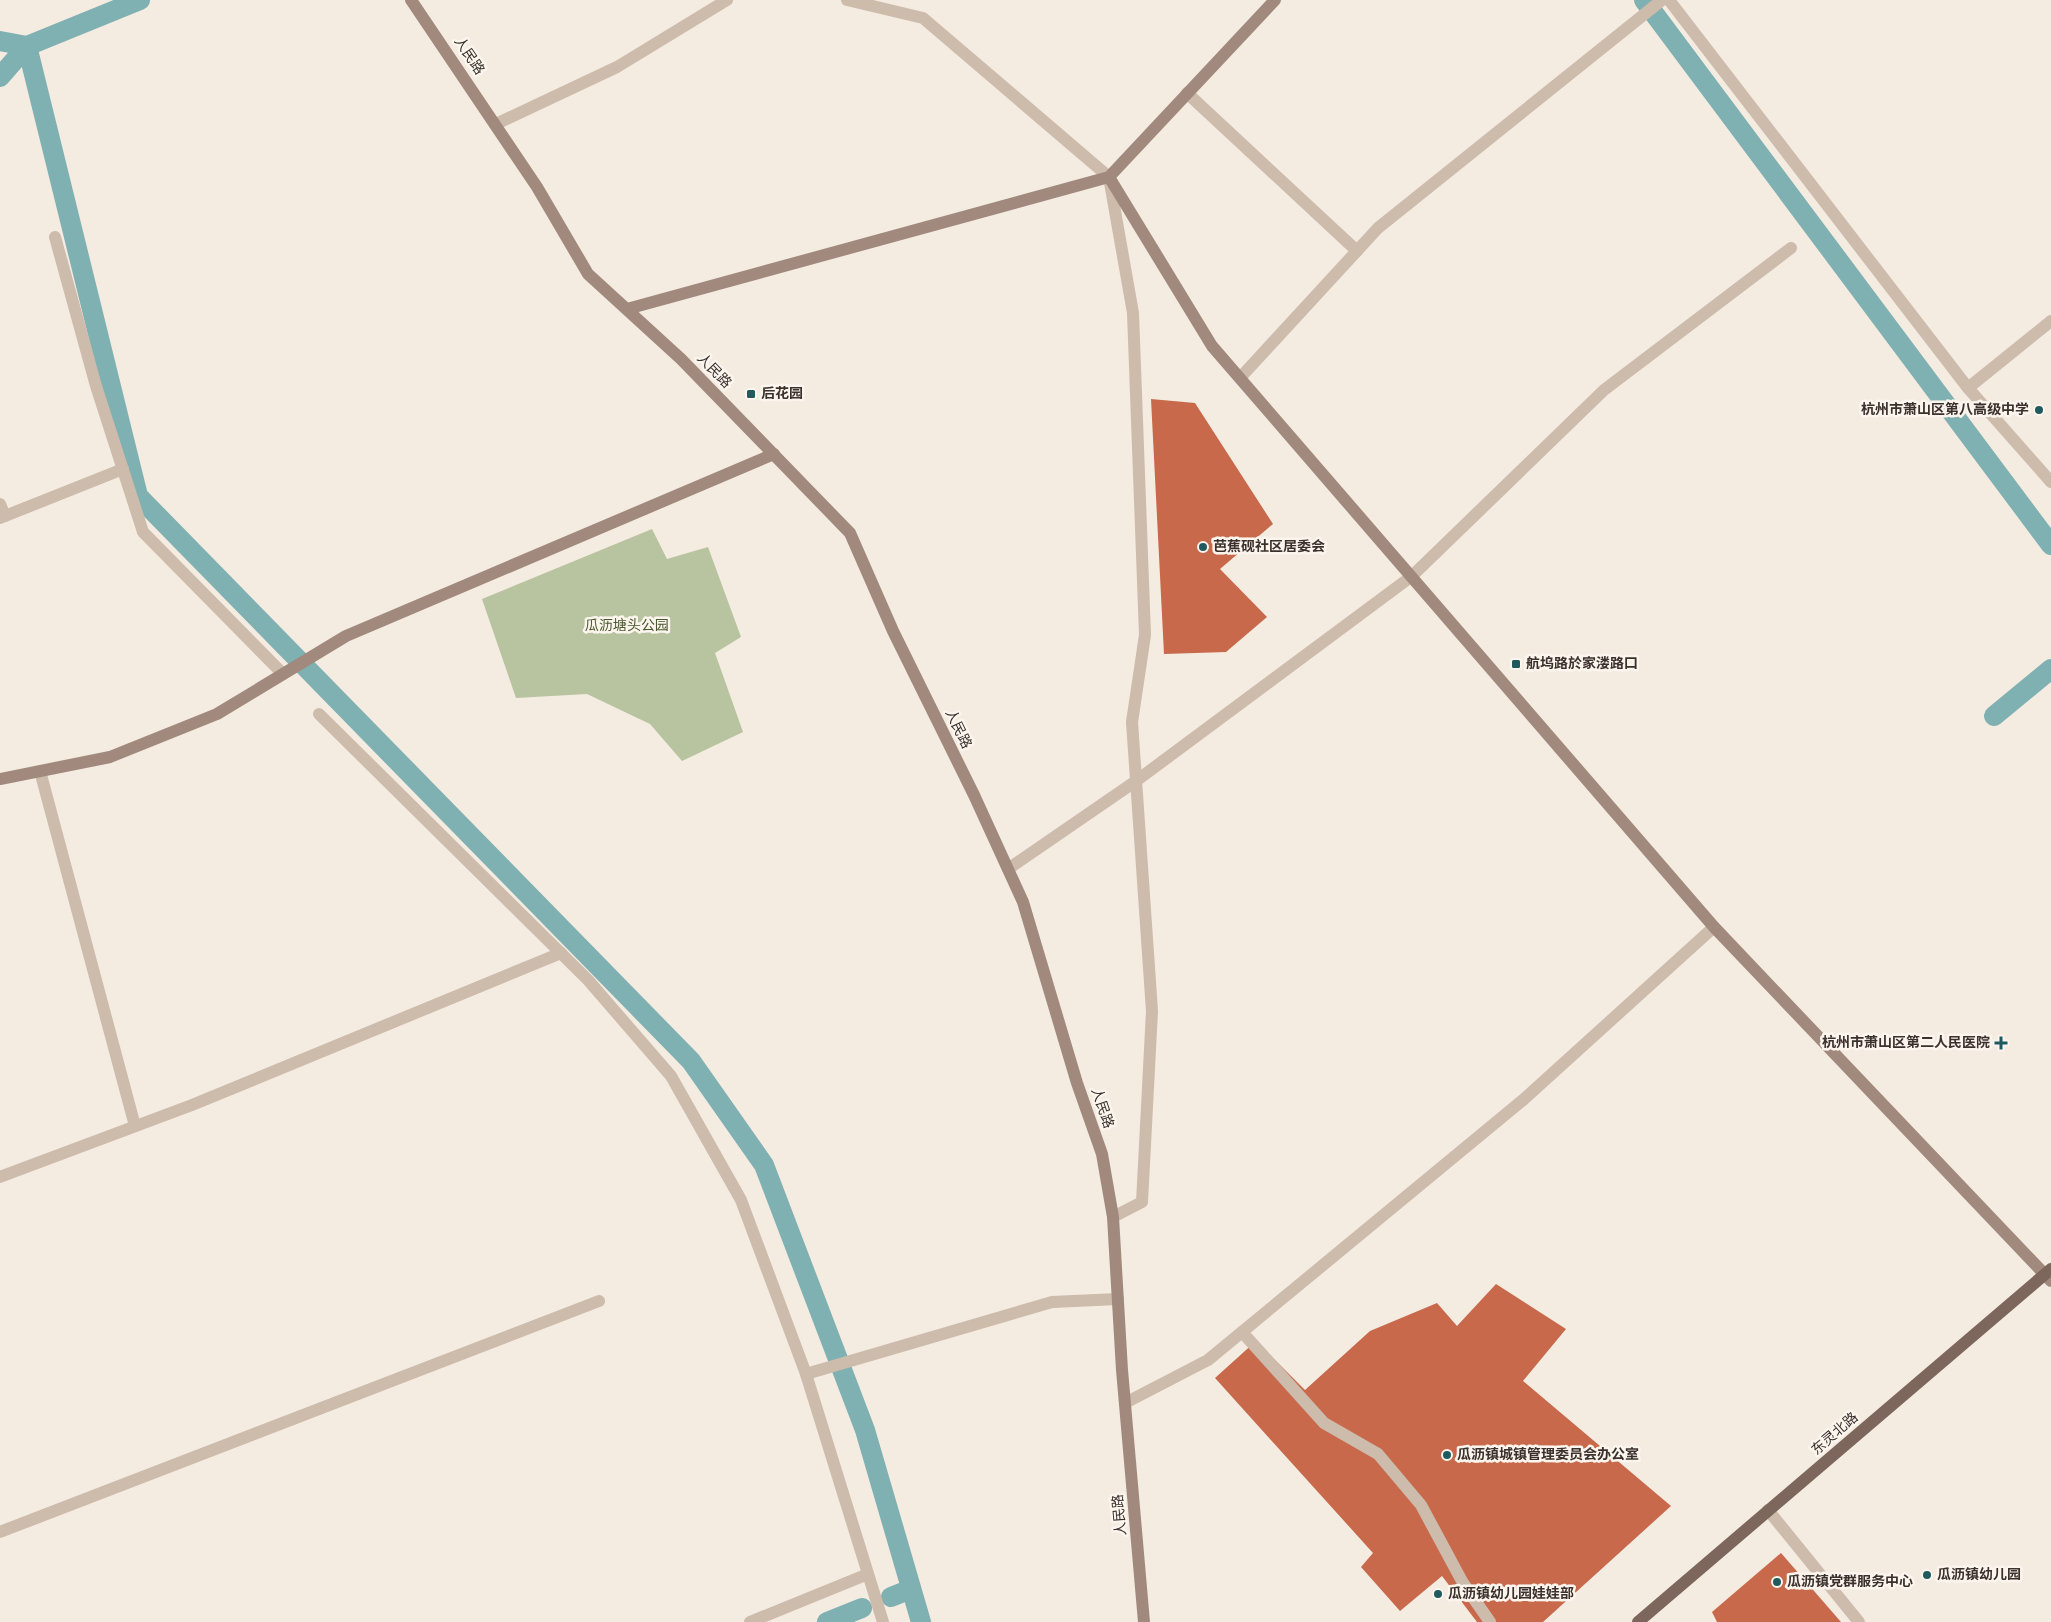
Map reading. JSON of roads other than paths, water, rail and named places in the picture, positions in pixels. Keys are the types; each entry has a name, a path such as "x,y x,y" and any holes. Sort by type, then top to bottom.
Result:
{"main road":[{"name":"东灵北路","path":"1638,1622 1768,1510 2049,1275"}],"street":[{"name":"人民路","path":"411,0 537,187 588,274 681,359 850,533 893,632 974,795 1023,902 1077,1083 1102,1154 1113,1217 1125,1403 1144,1622"},
{"path":"496,124 618,67 727,0"},
{"path":"847,0 924,18 1109,176 1212,346 1714,927 2049,1275"},
{"path":"627,310 1109,176 1275,0"},
{"path":"1240,378 1378,228 1662,0"},
{"path":"1669,0 1968,388 2051,482"},
{"path":"1188,93 1357,251"},
{"path":"1109,176 1133,313 1145,635 1132,722 1152,1011 1142,1202 1113,1217"},
{"path":"55,237 96,386 144,532 283,674"},
{"path":"1008,869 1136,781 1412,576 1604,390 1791,248"},
{"path":"1968,388 2051,321"},
{"path":"0,778 110,758 217,714 337,641 774,454"},
{"path":"2,513 123,469"},
{"path":"319,714 588,980 672,1076 741,1200 807,1373 883,1622"},
{"path":"40,771 135,1126"},
{"path":"1125,1403 1208,1360 1523,1100 1714,927"},
{"path":"0,1177 135,1126 560,953"},
{"path":"807,1373 1052,1302 1118,1299"},
{"path":"0,1532 600,1300"},
{"path":"1242,1332 1324,1423 1378,1454 1421,1505 1463,1583 1490,1622"},
{"path":"1768,1510 1858,1622"},
{"path":"750,1622 868,1574"}],"waterway":[{"path":"0,77 27,46 140,0"},
{"path":"1644,0 2051,545"},
{"path":"0,41 27,46 138,496 691,1061 764,1165 865,1430 921,1622"},
{"path":"1994,716 2051,669"},
{"path":"891,1597 911,1589"},
{"path":"827,1622 862,1608"}],"place":[{"name":"后花园","path":"751,394"},
{"name":"杭州市萧山区第八高级中学","path":"2039,410"},
{"name":"芭蕉砚社区居委会","path":"1203,547"},
{"name":"航坞路於家溇路口","path":"1516,664"},
{"name":"杭州市萧山区第二人民医院","path":"2001,1043"},
{"name":"瓜沥镇城镇管理委员会办公室","path":"1447,1455"},
{"name":"瓜沥镇幼儿园","path":"1927,1575"},
{"name":"瓜沥镇党群服务中心","path":"1777,1582"},
{"name":"瓜沥镇幼儿园娃娃部","path":"1438,1594"}],"park label":[{"name":"瓜沥塘头公园","path":"627,626"}]}
